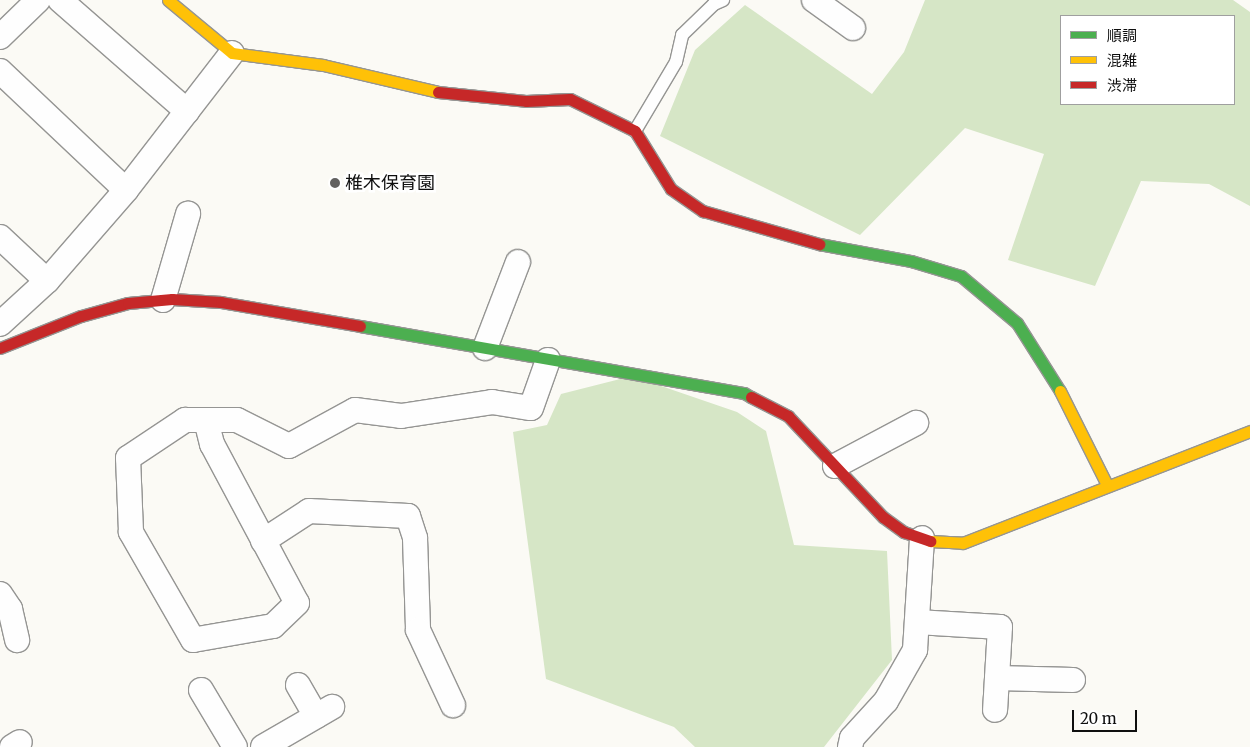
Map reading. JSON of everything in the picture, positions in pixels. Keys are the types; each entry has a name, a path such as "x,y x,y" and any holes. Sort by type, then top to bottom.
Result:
{"street":[{"path":"0,37 38,0"},
{"path":"60,0 187,111"},
{"path":"168,0 232,53 323,65 450,96 526,101 570,99 636,131 671,190 703,211 822,245 910,261 961,276 1017,323 1069,405 1107,485"},
{"path":"814,0 853,28"},
{"path":"0,324 47,281 126,190 232,53"},
{"path":"0,71 126,190"},
{"path":"162,300 188,214"},
{"path":"0,237 47,281"},
{"path":"485,348 518,262"},
{"path":"0,348 81,316 128,303 162,300 221,302 744,394 788,416 883,518 904,532 934,543 963,543 1107,485 1250,431"},
{"path":"206,420 212,444 297,603 272,626 193,640 131,532 128,458 185,420 206,420 237,420 289,446 356,410 401,416 492,402 531,408 548,360"},
{"path":"835,466 916,423"},
{"path":"264,540 309,511 408,516 415,538 418,630 453,705"},
{"path":"850,747 852,738 886,701 915,650 922,538"},
{"path":"0,594 10,609 17,640"},
{"path":"917,622 1000,627 995,710"},
{"path":"997,678 1074,680"},
{"path":"263,747 324,711 298,684"},
{"path":"201,690 235,747"}],"lane":[{"path":"636,131 676,62 682,36 714,4 723,0"}],"green space":[{"path":"925,0 1233,0 1250,12 1250,206 1209,184 1141,181 1095,286 1008,260 1044,154 965,128 860,235 660,136 695,50 745,5 872,94 904,52"},
{"path":"632,376 737,412 766,431 794,545 887,551 892,660 824,747 695,747 674,727 546,679 513,432 547,425 561,394"}],"traffic: fast":[{"path":"819,244 911,261 961,276 1017,323 1060,391"},
{"path":"360,326 744,393 751,397"}],"traffic: slow":[{"path":"168,0 232,53 323,65 438,92"},
{"path":"1060,391 1107,485"},
{"path":"930,541 963,543 1250,431"}],"traffic: jam":[{"path":"438,92 526,101 570,99 635,131 671,189 703,211 819,244"},
{"path":"0,348 81,316 128,303 172,299 221,302 360,326"},
{"path":"751,397 788,416 883,517 904,532 930,541"}],"place":[{"name":"椎木保育園","path":"335,183"}]}
